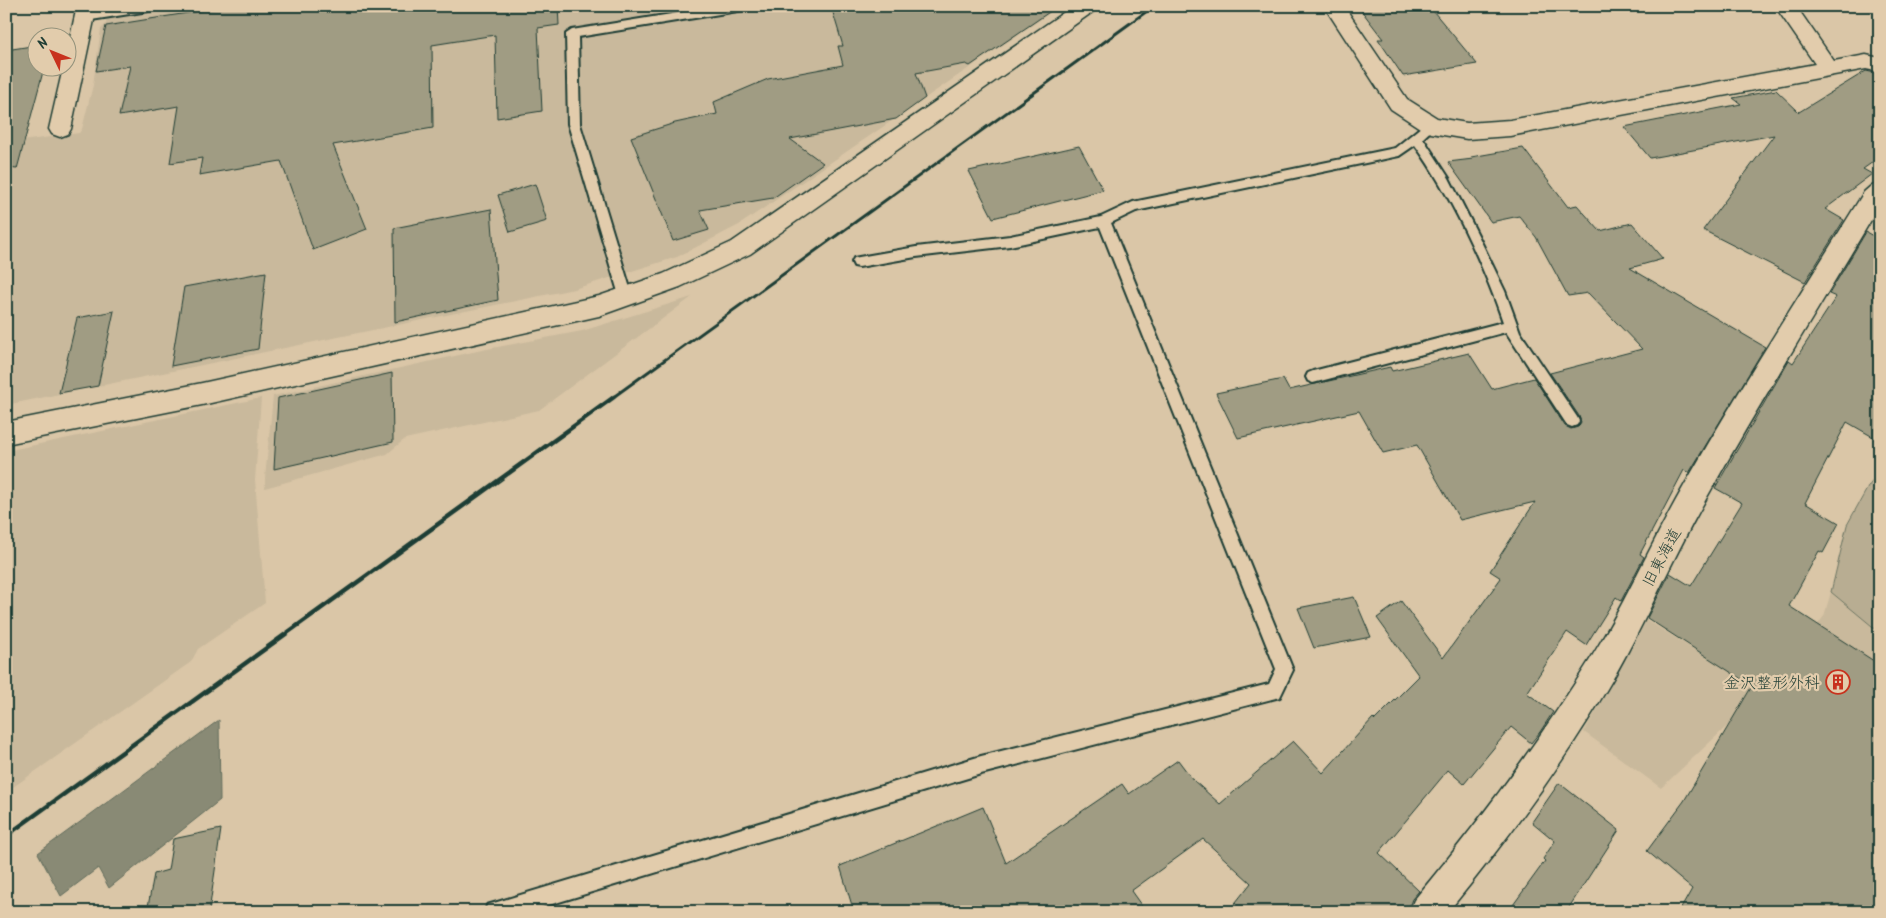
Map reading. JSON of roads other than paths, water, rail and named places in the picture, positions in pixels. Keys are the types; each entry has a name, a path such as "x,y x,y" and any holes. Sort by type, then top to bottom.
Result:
{"street":[{"path":"6,433 202,394 599,306 702,270 741,248 1087,6"},
{"path":"1334,6 1399,104 1423,131 1510,128 1828,68 1866,62 1880,64"},
{"path":"1785,6 1828,68"},
{"path":"60,130 86,12"},
{"name":"旧東海道","path":"1426,912 1457,875 1535,770 1602,667 1696,491 1788,332 1872,198 1880,191"}],"lane":[{"path":"86,12 155,6"},
{"path":"626,298 574,124 572,34 744,6"},
{"path":"859,262 916,252 1010,242 1104,221 1133,207 1399,152 1423,131 1434,162 1480,250 1514,334 1572,420"},
{"path":"494,912 981,765 1274,691 1285,670 1104,221"},
{"path":"1313,377 1511,325"}],"railway":[{"path":"612,398 1154,6"},
{"path":"6,836 614,397"}],"place":[{"name":"金沢整形外科","path":"1838,682"}]}
